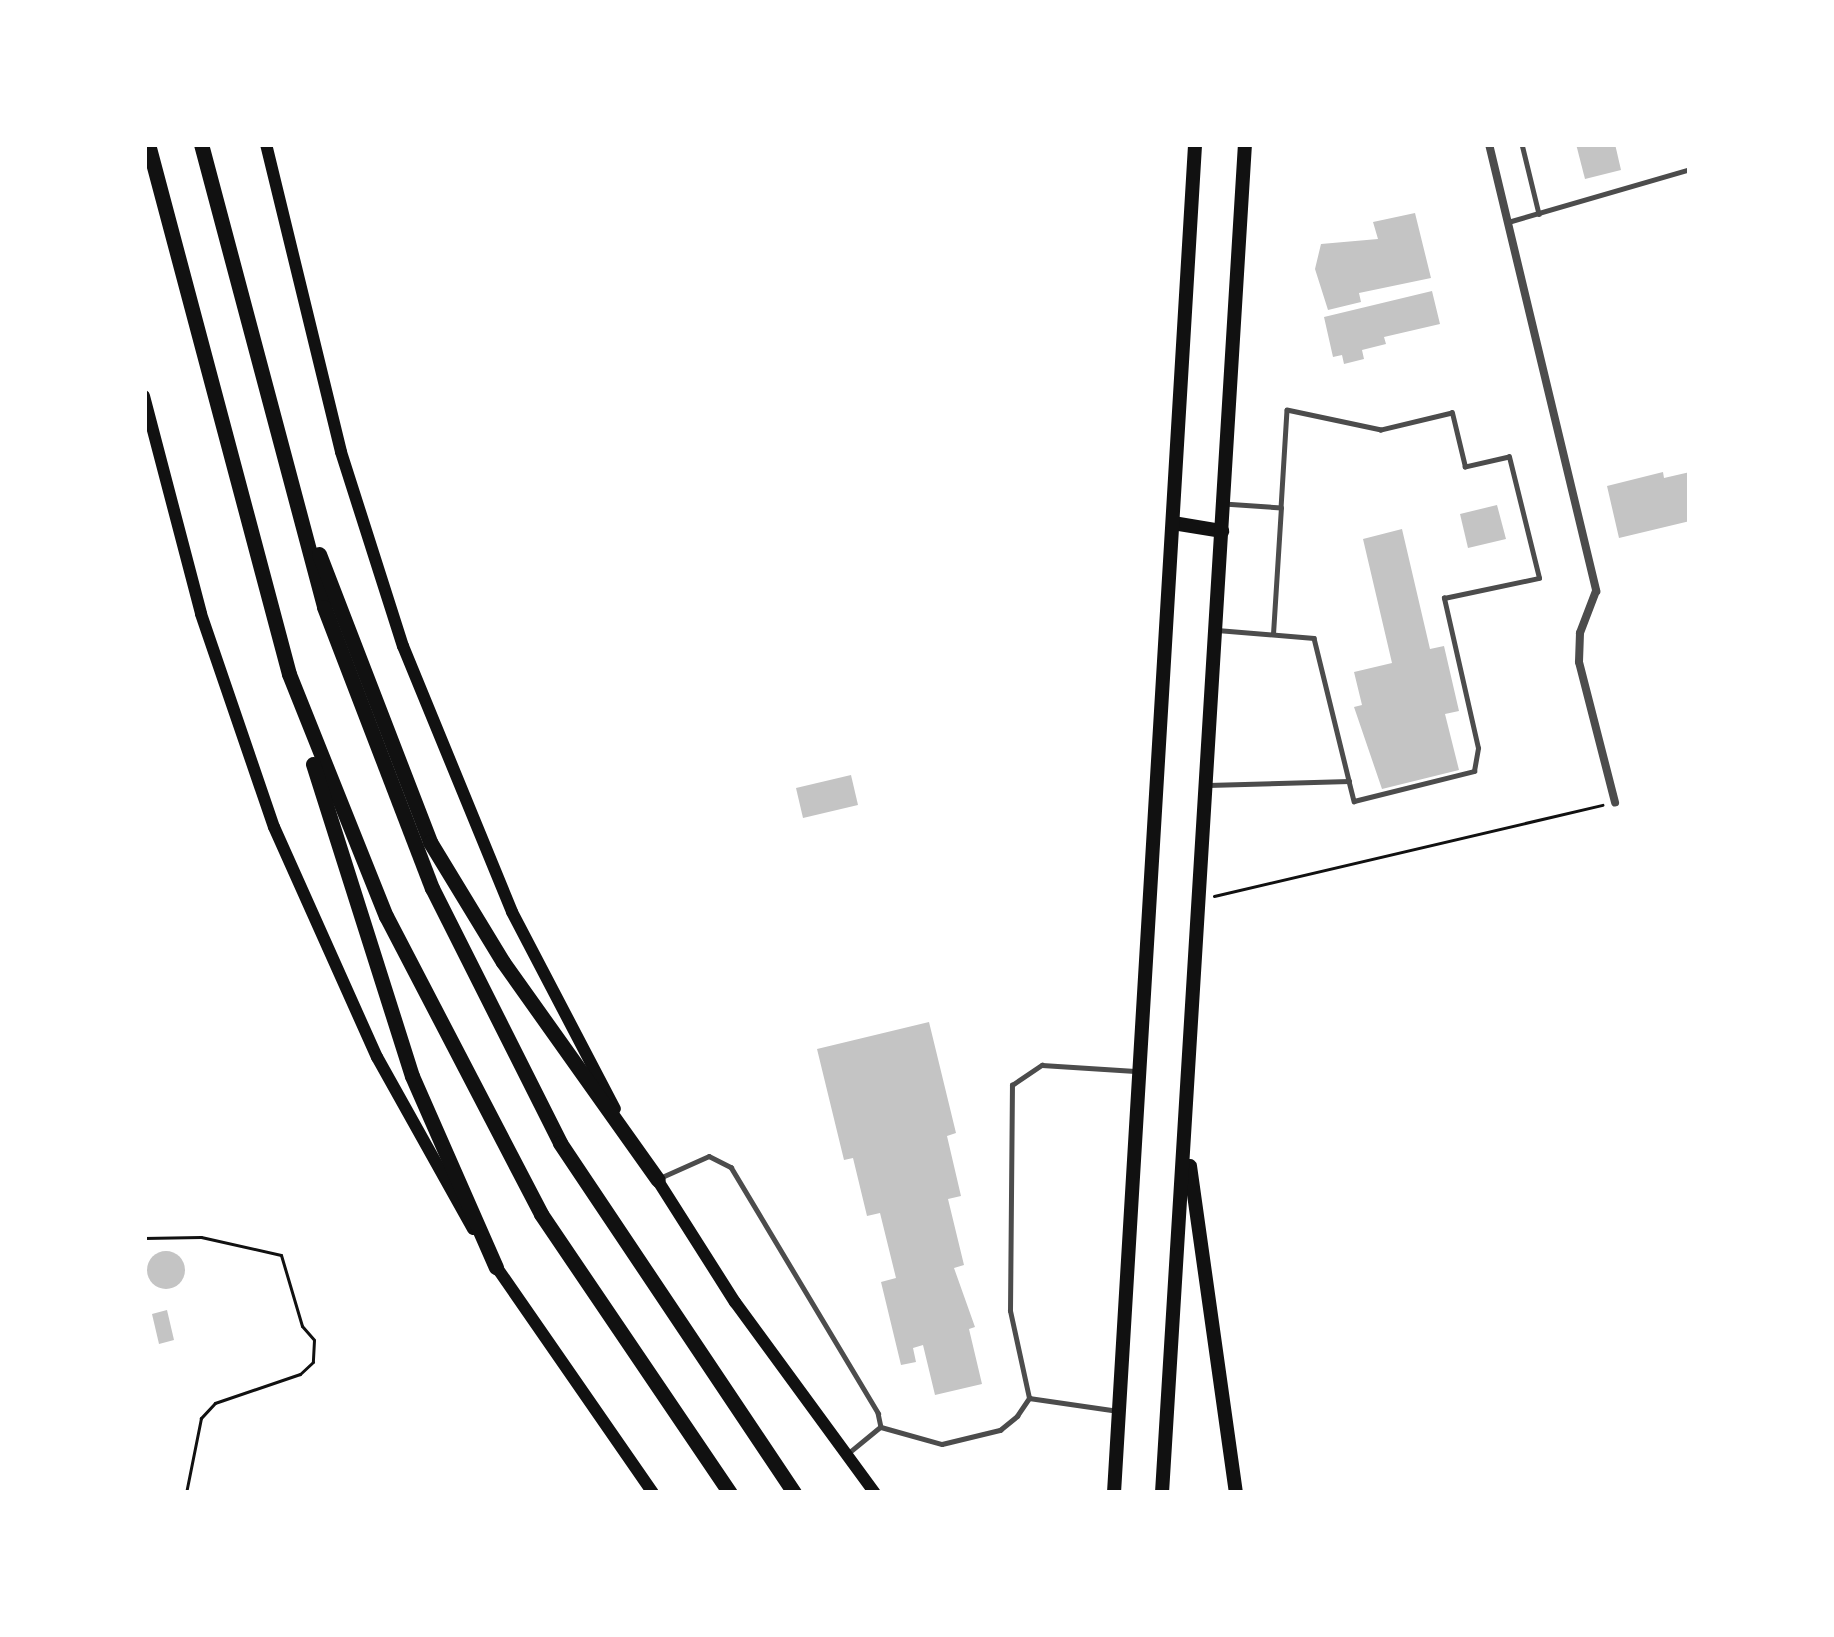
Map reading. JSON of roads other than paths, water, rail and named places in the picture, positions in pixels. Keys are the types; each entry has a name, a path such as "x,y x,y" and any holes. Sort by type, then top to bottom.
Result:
{"highway":[{"path":"148,144 289,674 412,1076 496,1267"},
{"path":"201,144 269,415 352,688 479,991 645,1282 794,1493"},
{"path":"1114,1493 1196,144"},
{"path":"1162,1493 1245,144"},
{"path":"269,415 430,842 502,962 658,1180"},
{"path":"1173,524 1222,531"},
{"path":"289,674 386,916 452,1056 596,1304 730,1493"},
{"path":"1187,1093 1196,1227 1236,1493"}],"main road":[{"path":"266,144 363,527 439,744 530,947 658,1180 875,1493"},
{"path":"144,396 200,614 274,827 377,1057 496,1267 653,1493"}],"street":[{"path":"1489,144 1596,591 1580,633 1580,662 1615,802"}],"lane":[{"path":"1522,144 1539,214"},
{"path":"1508,222 1690,169"},
{"path":"1216,630 1314,638 1354,801 1474,770 1478,748 1444,598 1539,578 1509,458 1465,467 1452,413 1381,430 1286,410 1273,634"},
{"path":"1224,505 1281,508"},
{"path":"1208,785 1349,782"},
{"path":"1029,1399 1010,1311 1012,1085 1042,1065 1140,1071"},
{"path":"658,1180 675,1164 709,1156 731,1167 880,1427 914,1442 977,1438 1000,1430 1029,1399"},
{"path":"1029,1399 1119,1411"},
{"path":"846,1456 880,1427"}]}
